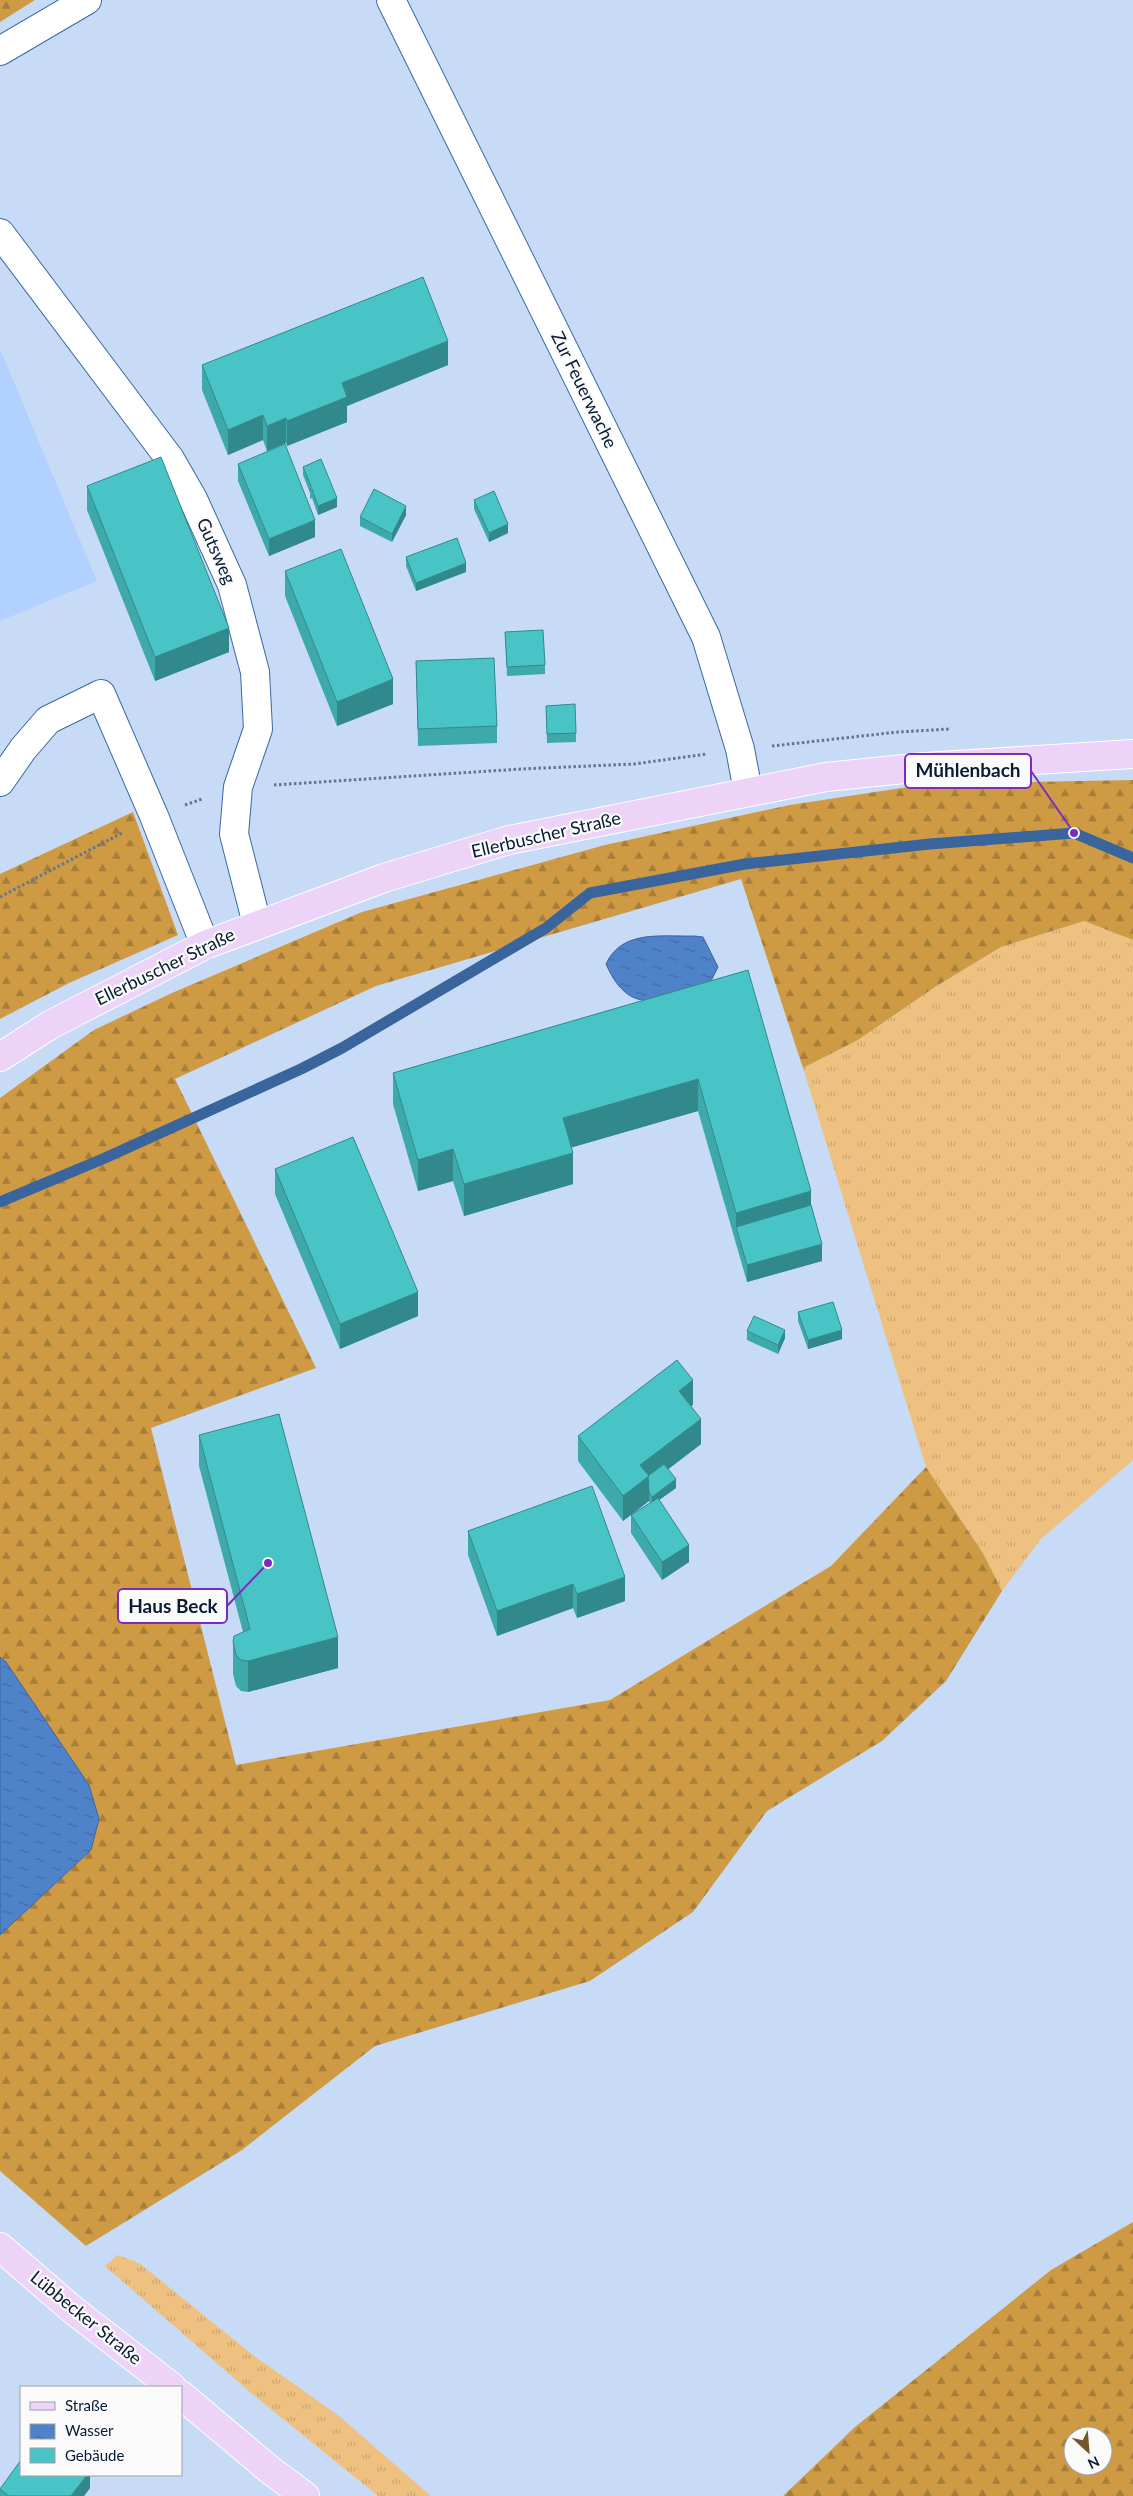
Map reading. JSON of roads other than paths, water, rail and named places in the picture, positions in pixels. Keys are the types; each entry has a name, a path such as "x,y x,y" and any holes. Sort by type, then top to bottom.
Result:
{"main road":[{"name":"Ellerbuscher Straße","path":"0,1057 50,1025 205,945 384,878 509,840 748,791 826,778 924,767 1133,754"},
{"name":"Lübbecker Straße","path":"0,2247 73,2310 171,2386"},
{"path":"182,2396 270,2470 306,2496"}],"street":[{"path":"0,51 87,0"},
{"name":"Zur Feuerwache","path":"391,0 706,637 740,749 748,791"},
{"name":"Gutsweg","path":"0,234 170,459 193,499 232,584 255,672 258,728 238,787 234,834 257,924"},
{"path":"0,782 23,749 48,720 101,694 154,816 205,945"}],"water":[{"path":"656,936 703,937 718,967 710,983 663,999 638,999 626,993 616,982 606,964 613,953 622,945 632,940"},
{"path":"0,1657 6,1662 89,1785 99,1819 91,1850 0,1935"}],"waterway":[{"path":"0,1202 105,1158 301,1069 342,1048 546,928 590,893 745,864 930,844 1074,833 1133,858"}],"place":[{"name":"Mühlenbach","path":"1074,833"},
{"name":"Haus Beck","path":"268,1563"}]}
